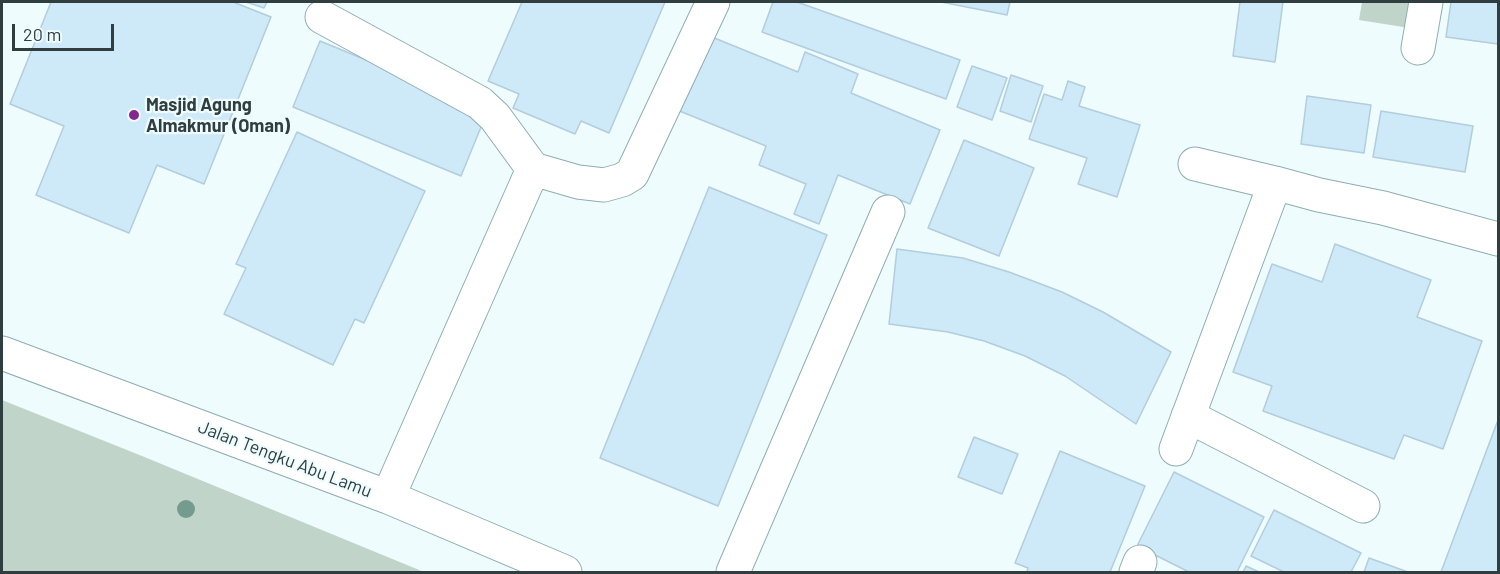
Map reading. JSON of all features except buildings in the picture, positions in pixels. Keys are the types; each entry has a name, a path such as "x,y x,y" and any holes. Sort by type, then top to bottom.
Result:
{"street":[{"path":"322,18 480,103 495,117 533,169 578,182 604,184 622,180 632,174 713,2"},
{"path":"1418,48 1426,2"},
{"path":"1195,164 1319,195 1383,208 1498,239"},
{"path":"388,497 533,169"},
{"path":"1176,449 1275,183"},
{"path":"733,573 888,212"},
{"name":"Jalan Tengku Abu Lamu","path":"2,353 388,497 565,573"},
{"path":"1188,416 1363,506"}],"green space":[{"path":"1362,2 1420,2 1416,29 1359,20"},
{"path":"2,400 142,456 424,572 2,572"}],"place":[{"name":"Masjid Agung Almakmur (Oman)","path":"134,115"}]}
